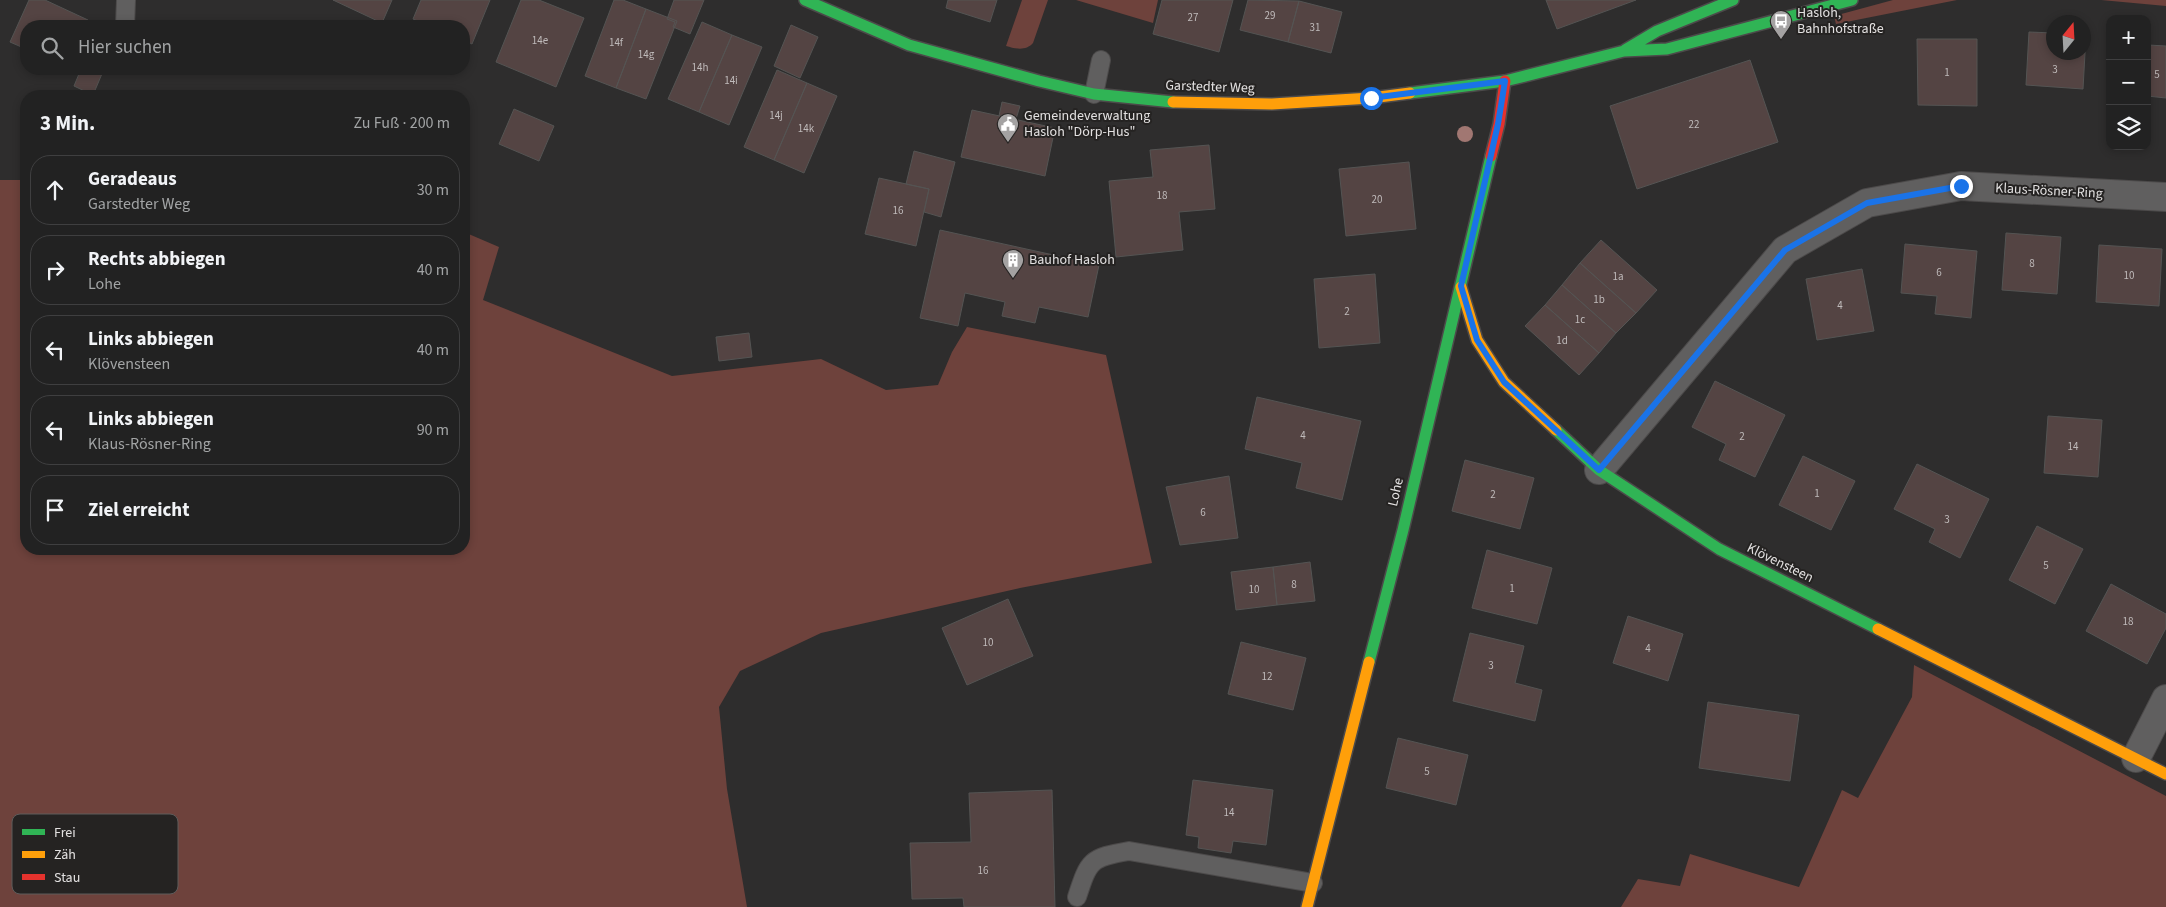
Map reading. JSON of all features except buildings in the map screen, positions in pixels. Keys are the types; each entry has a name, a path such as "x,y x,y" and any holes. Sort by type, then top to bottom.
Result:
{"street":[{"name":"Garstedter Weg","path":"805,0 909,45 1038,81 1094,94 1173,102 1272,104 1371,98 1505,81 1624,51 1667,49 1852,0"},
{"name":"Garstedter Weg","path":"1624,51 1657,31 1732,0"},
{"name":"Lohe","path":"1307,907 1403,530 1498,124 1505,81"},
{"name":"Klaus-Rösner-Ring","path":"1599,470 1785,250 1867,203 1961,186 2166,197"},
{"name":"Klövensteen","path":"1461,286 1477,340 1504,382 1599,470 1720,549 2166,774"},
{"path":"2136,758 2166,699"}],"lane":[{"path":"125,20 126,0"},
{"path":"1094,94 1100,60"},
{"path":"1077,897 1086,868 1102,856 1129,851 1313,884"}],"shaded area":[{"path":"1022,0 1048,0 1033,43 1024,48 1006,46"},
{"path":"1076,0 1158,0 1153,23"},
{"path":"1893,0 1957,0 1836,24 1834,16"},
{"path":"2101,0 2166,0 2166,6"},
{"path":"0,180 20,180 20,555 470,555 470,235 499,247 483,300 672,376 821,359 886,390 938,385 952,352 967,327 1106,355 1152,563 1020,588 821,633 740,671 719,707 727,789 747,907 0,907"},
{"path":"1914,665 2166,796 2166,907 1621,907 1638,879 1680,886 1690,854 1799,887 1842,790 1858,798 1912,697"}],"traffic: fast":[{"path":"805,0 909,45 1039,81 1094,94 1173,102"},
{"path":"1625,50 1657,31 1733,0"},
{"path":"1410,93 1505,81 1624,51 1667,49 1852,0"},
{"path":"1369,662 1403,530 1491,156"},
{"path":"1556,430 1599,470 1719,549 1878,629"}],"traffic: slow":[{"path":"1173,102 1272,104 1371,98 1410,93"},
{"path":"1461,287 1477,340 1504,382 1556,430"},
{"path":"1878,629 2166,774"},
{"path":"1307,907 1369,662"}],"traffic: jam":[{"path":"1491,156 1499,124 1505,81"}],"place":[{"name":"Hasloh, Bahnhofstraße","path":"1781,40"},
{"name":"Gemeindeverwaltung Hasloh \"Dörp-Hus\"","path":"1008,143"},
{"name":"Bauhof Hasloh","path":"1013,279"}],"route":[{"path":"1371,98 1505,81 1498,124 1461,286 1477,340 1504,382 1599,470 1785,250 1867,203 1961,186"}]}
